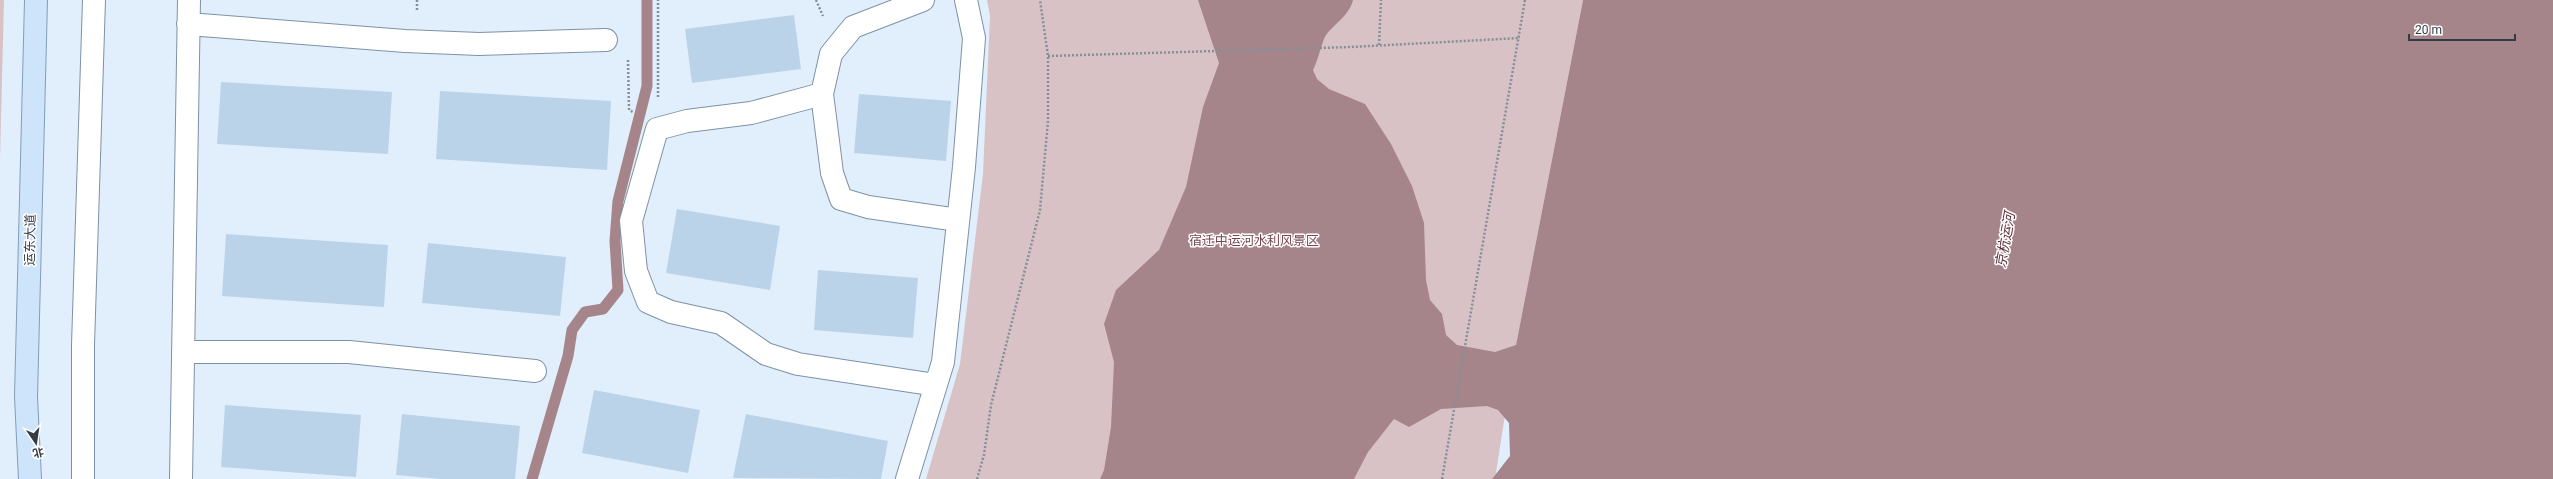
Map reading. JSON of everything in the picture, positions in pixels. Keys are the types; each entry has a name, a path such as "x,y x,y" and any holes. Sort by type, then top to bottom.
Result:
{"main road":[{"name":"运东大道","path":"30,479 26,396 36,0"}],"lane":[{"path":"83,479 83,345 94,0"},
{"path":"181,479 188,0"},
{"path":"923,0 853,28 831,54 822,94 832,173 841,199 868,207 958,220"},
{"path":"907,479 943,362 958,220 974,38 966,0"},
{"path":"188,24 405,41 479,44 606,40"},
{"path":"822,94 751,113 687,121 657,129 631,221 636,271 648,302 671,312 720,323 766,354 798,364 936,385"},
{"path":"183,352 349,352 535,371"}],"path":[{"path":"657,129 658,0"},
{"path":"977,479 984,455 991,405 1040,210 1048,121 1048,56 1040,0"},
{"path":"1379,46 1381,0"},
{"path":"1442,479 1520,38 1525,0"},
{"path":"1048,56 1379,46 1520,38"},
{"path":"606,40 623,44 628,54 629,110"}],"green space":[{"path":"0,0 4,0 0,159"},
{"name":"宿迁中运河水利风景区","path":"987,0 1583,0 1516,345 1495,479 926,479 960,364 983,174 990,16"}],"water":[{"name":"京杭运河","path":"1198,0 1353,0 1345,15 1326,35 1313,70 1317,79 1329,89 1365,104 1391,144 1412,186 1424,223 1426,280 1430,300 1442,314 1446,335 1457,345 1495,352 1516,345 1583,0 2553,0 2553,479 1492,479 1510,456 1509,423 1498,410 1487,406 1441,409 1409,427 1394,419 1368,452 1354,479 1100,479 1104,470 1111,427 1114,362 1104,324 1116,290 1159,250 1186,187 1203,107 1219,63"}],"building":[{"path":"794,15 801,69 692,83 685,29"},
{"path":"221,82 392,92 388,154 217,144"},
{"path":"440,91 611,101 607,170 436,159"},
{"path":"859,94 951,101 946,161 854,153"},
{"path":"677,209 780,226 770,290 666,273"},
{"path":"226,234 388,245 384,307 222,296"},
{"path":"428,243 566,257 560,316 422,303"},
{"path":"818,270 918,278 913,338 814,330"},
{"path":"594,390 700,410 688,473 582,453"},
{"path":"225,405 361,415 356,477 221,467"},
{"path":"402,414 520,426 515,479 440,479 396,475"},
{"path":"746,414 888,441 881,479 733,478"}],"waterway":[{"path":"532,479 568,356 572,330 585,312 603,309 618,290 615,241 618,201 647,86 647,0"}]}
